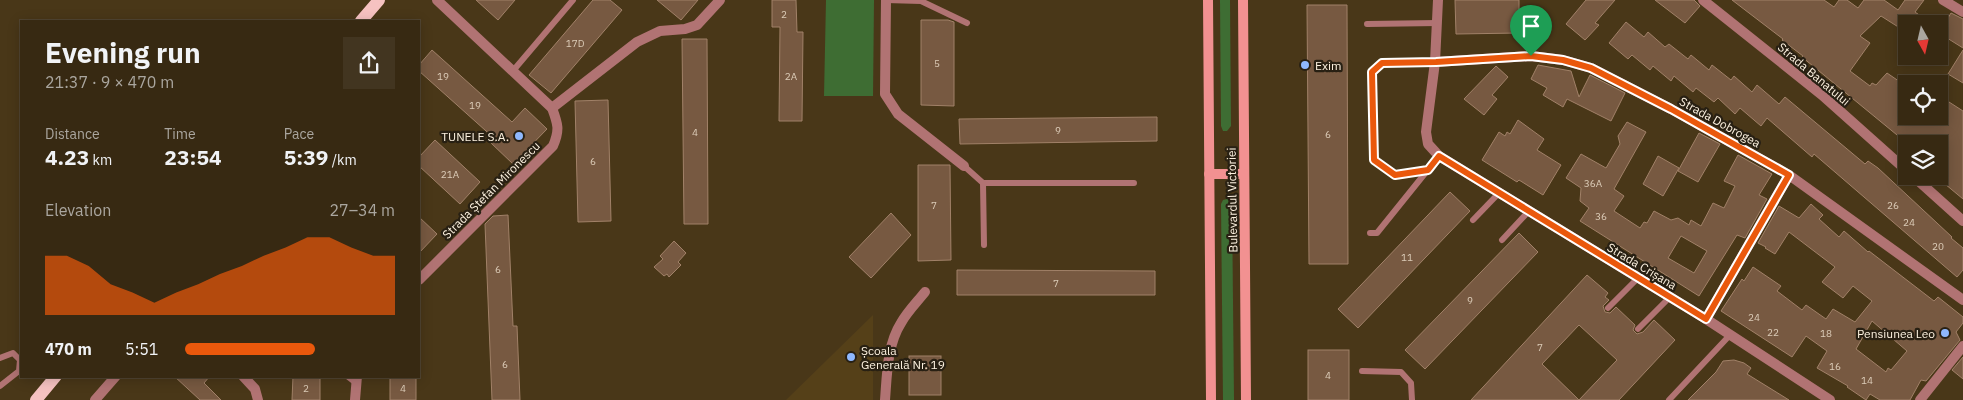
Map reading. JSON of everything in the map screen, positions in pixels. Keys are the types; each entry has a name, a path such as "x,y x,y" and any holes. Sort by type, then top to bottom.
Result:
{"main road":[{"path":"362,20 379,0"},
{"name":"Bulevardul Victoriei","path":"1208,0 1211,400"},
{"name":"Bulevardul Victoriei","path":"1243,0 1246,400"},
{"path":"1209,174 1244,174"},
{"path":"36,400 54,378"}],"street":[{"path":"437,0 552,108 644,37 660,31 685,29 697,25 720,0"},
{"path":"886,0 885,94 898,114 964,166"},
{"path":"1438,0 1436,62 1426,132 1428,144 1439,156"},
{"name":"Strada Banatului","path":"1703,0 1822,95 1898,163"},
{"path":"1943,0 1963,12"},
{"name":"Strada Dobrogea","path":"1436,62 1531,56 1563,60 1591,68 1671,109 1789,175 1963,300"},
{"name":"Strada Ștefan Mironescu","path":"420,279 553,146 558,135 558,125 552,108"},
{"name":"Strada Crișana","path":"1439,156 1706,319 1830,400"},
{"path":"1706,319 1789,175"},
{"path":"1923,185 1963,221"},
{"path":"886,400 887,369 893,340 901,322 925,292"},
{"path":"1920,400 1963,346"},
{"path":"96,400 114,378"},
{"path":"245,378 255,389 258,400"},
{"path":"353,378 355,400"}],"lane":[{"path":"512,72 573,0"},
{"path":"886,0 921,1 967,23"},
{"path":"1367,24 1438,23"},
{"path":"1428,170 1395,175 1374,160 1372,72 1382,63 1436,62"},
{"path":"1370,233 1377,233 1439,156"},
{"path":"964,166 983,184 1134,183"},
{"path":"983,184 984,245"},
{"path":"1474,220 1499,193"},
{"path":"1502,240 1530,211"},
{"path":"1608,308 1638,278"},
{"path":"1638,329 1670,297"},
{"path":"1669,400 1730,335"},
{"path":"0,358 13,353 20,360 19,371 0,386"},
{"path":"1362,371 1401,372 1411,383 1412,400"}],"shaded area":[{"name":"Școala Generală Nr. 19","path":"873,315 873,400 786,400"}],"green space":[{"path":"826,0 874,0 873,96 824,96"},
{"path":"1220,0 1230,0 1231,126 1227,131 1223,131 1221,126"},
{"path":"1230,199 1232,203 1234,400 1223,400 1221,204 1223,200"}],"building":[{"path":"476,0 515,0 498,20"},
{"path":"593,0 610,0 622,10 551,93 529,75"},
{"path":"657,0 698,0 681,20"},
{"path":"772,0 796,0 797,32 803,32 802,121 779,121 780,27 772,27"},
{"path":"1455,0 1519,0 1519,33 1456,34"},
{"path":"1586,0 1615,0 1595,23 1599,25 1585,40 1566,24"},
{"path":"1655,0 1694,0 1700,6 1685,23"},
{"path":"1732,0 1824,0 1834,7 1839,0 1847,0 1858,8 1864,0 1884,0 1898,10 1905,0 1924,0 1915,12 1919,15 1898,15 1898,27 1881,16 1860,36 1870,43 1850,71 1870,86 1872,83 1876,85 1887,73 1898,81 1898,125 1948,125 1949,102 1963,111 1963,199 1946,185 1948,185 1948,135 1898,136 1802,57 1783,39"},
{"path":"1307,5 1347,5 1348,264 1309,264"},
{"path":"1951,13 1963,19 1963,48 1948,39 1948,18"},
{"path":"921,20 948,20 954,22 954,106 921,105"},
{"path":"1626,22 1644,37 1648,32 1665,47 1669,44 1688,59 1691,55 1709,70 1712,65 1731,80 1734,76 1752,92 1757,85 1779,104 1785,97 1865,164 1868,161 1878,168 1952,237 1963,248 1963,270 1957,277 1814,154 1812,157 1767,118 1761,126 1740,108 1735,114 1718,98 1714,102 1696,88 1693,92 1674,76 1671,81 1653,66 1650,70 1632,55 1628,59 1609,43"},
{"path":"682,39 707,39 708,224 684,224"},
{"path":"432,50 512,122 525,108 547,129 513,164 491,143 495,139 420,72 420,64"},
{"path":"1963,50 1963,83 1948,74"},
{"path":"1538,65 1571,71 1579,97 1590,75 1625,93 1611,121 1567,99 1563,107 1543,95 1547,88 1531,79"},
{"path":"1496,66 1508,77 1492,95 1497,99 1484,115 1464,99"},
{"path":"608,100 611,221 578,222 575,101"},
{"path":"1157,117 1157,141 960,144 959,119"},
{"path":"1518,120 1544,139 1537,150 1561,165 1543,195 1519,180 1517,182 1482,160 1499,132 1505,136 1507,132 1510,134"},
{"path":"1627,122 1646,132 1614,189 1624,196 1614,211 1640,228 1644,222 1647,223 1654,211 1671,220 1678,218 1689,225 1691,220 1701,226 1713,203 1724,208 1735,186 1724,181 1738,155 1772,174 1759,195 1767,199 1745,238 1737,235 1699,296 1580,221 1589,208 1580,201 1581,188 1566,178 1581,154 1606,168 1620,144 1618,136","holes":["1681,236 1707,251 1694,273 1668,258"]},
{"path":"1699,133 1720,144 1698,182 1678,171"},
{"path":"435,140 480,182 460,204 420,167 420,156"},
{"path":"1658,156 1679,168 1663,196 1643,184"},
{"path":"918,165 950,165 951,260 918,261"},
{"path":"1450,192 1470,211 1358,328 1338,309"},
{"path":"1811,204 1823,215 1819,219 1839,237 1844,231 1868,252 1934,301 1938,297 1963,317 1963,323 1956,332 1960,340 1926,381 1921,380 1910,400 1880,400 1870,394 1866,400 1848,386 1817,368 1827,351 1806,336 1792,357 1721,311 1742,279 1744,281 1753,267 1781,286 1777,291 1802,310 1806,305 1826,319 1833,309 1855,322 1872,301 1853,286 1843,298 1822,282 1835,267 1789,232 1775,254 1758,243 1779,206 1799,218","holes":["1872,321 1907,351 1891,370 1888,368 1886,372 1856,349"]},
{"path":"891,213 911,235 871,278 849,257"},
{"path":"508,215 513,326 517,326 520,400 492,400 485,224 493,216"},
{"path":"420,218 437,234 420,252"},
{"path":"1519,233 1538,252 1425,369 1405,350"},
{"path":"674,241 686,253 678,262 681,265 669,277 667,274 664,276 654,267 663,259 660,256"},
{"path":"957,270 1155,271 1155,295 957,295"},
{"path":"1587,275 1608,293 1605,297 1609,300 1603,306 1605,312 1610,313 1616,307 1635,325 1633,330 1637,334 1643,332 1654,320 1675,340 1619,400 1471,400","holes":["1579,325 1617,360 1579,400 1542,364"]},
{"path":"1308,350 1349,350 1349,400 1308,400"},
{"path":"909,356 941,356 941,395 909,395"},
{"path":"1963,357 1963,379 1952,370"},
{"path":"1734,360 1744,363 1751,368 1747,374 1789,400 1688,400 1716,372 1723,361"},
{"path":"176,378 208,378 204,383 221,400 200,400"},
{"path":"293,378 320,378 320,400 292,400"},
{"path":"390,378 416,378 416,400 390,400"}],"place":[{"name":"Exim","path":"1305,65"},
{"name":"TUNELE S.A.","path":"519,136"},
{"name":"Pensiunea Leo","path":"1945,333"},
{"name":"Școala Generală Nr. 19","path":"851,357"}],"route":[{"path":"1531,56 1563,60 1591,68 1609,76 1789,175 1706,319 1439,156 1428,170 1395,175 1374,160 1372,72 1382,63 1436,62 1531,56"}]}
